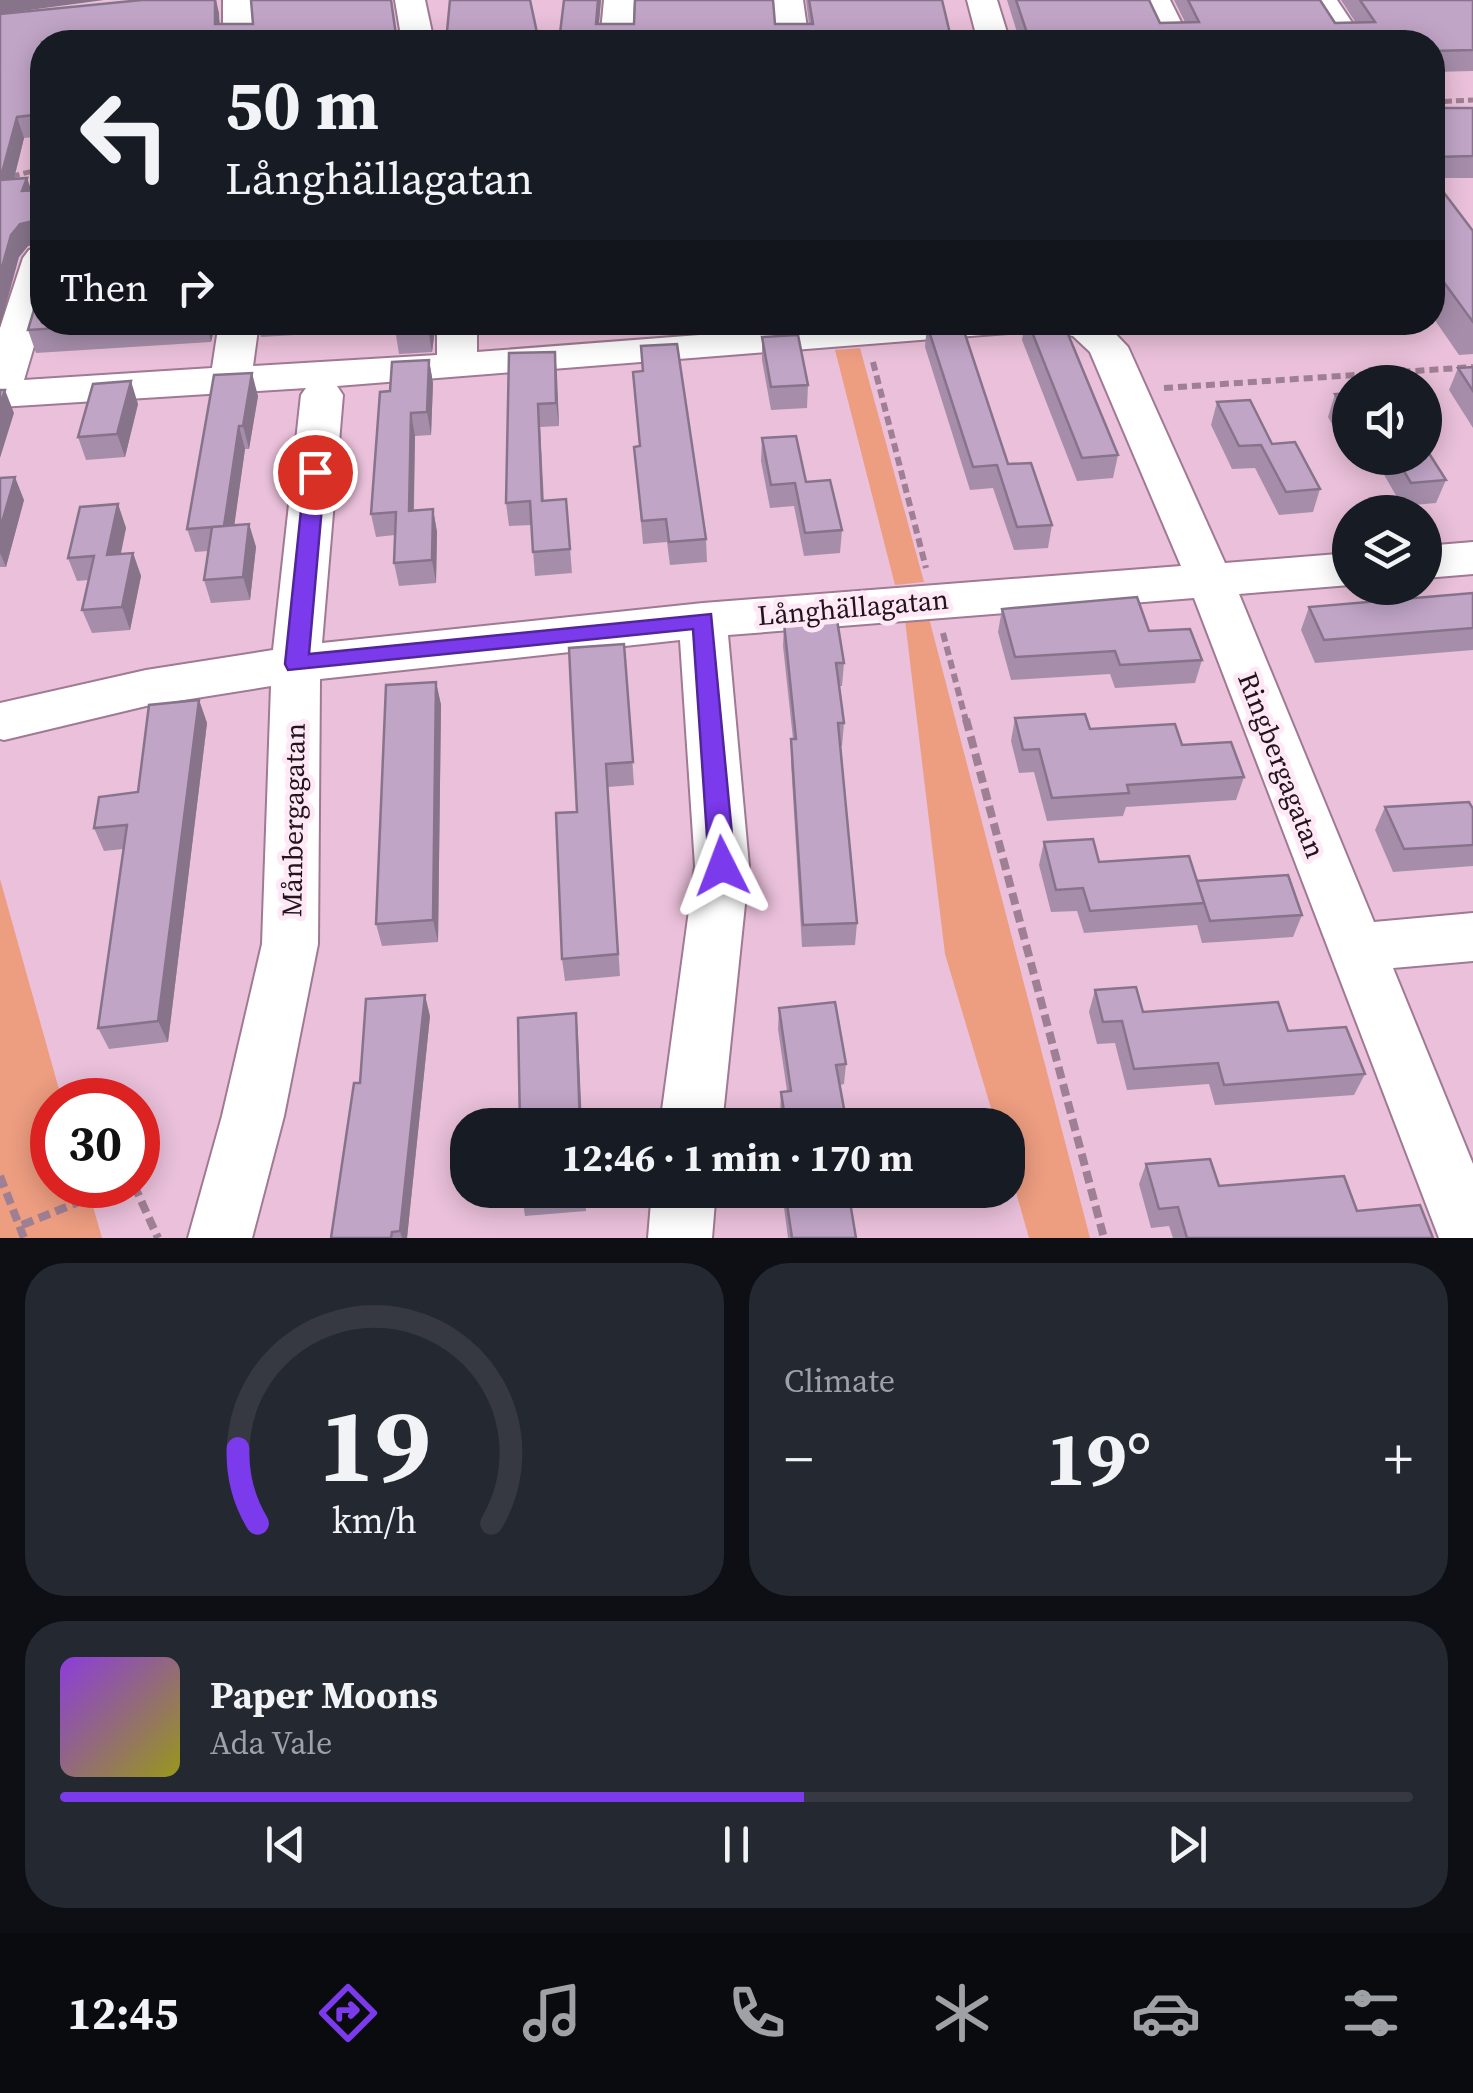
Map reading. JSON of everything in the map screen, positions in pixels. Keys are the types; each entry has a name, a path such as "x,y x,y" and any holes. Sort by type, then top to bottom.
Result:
{"street":[{"path":"238,0 239,30"},
{"path":"410,0 416,30"},
{"path":"617,30 619,0"},
{"path":"788,0 792,30"},
{"path":"982,0 991,30"},
{"path":"1156,0 1170,30"},
{"path":"1322,0 1341,30"},
{"path":"30,296 0,392 457,366 680,335"},
{"path":"231,380 238,335"},
{"path":"457,335 457,366"},
{"name":"Ringbergagatan","path":"1095,335 1108,347 1210,580 1471,1238"},
{"name":"Månbergagatan","path":"220,1238 254,1116 290,944 296,664 322,395"},
{"path":"1442,561 1473,558"},
{"name":"Långhällagatan","path":"4,721 146,688 296,664 703,620 1332,570"},
{"path":"693,1108 722,866 703,620"},
{"path":"1353,948 1473,937"},
{"path":"680,1238 682,1208"}],"path":[{"path":"1445,101 1473,100"},
{"path":"0,179 30,172"},
{"path":"866,335 1104,1238"},
{"path":"1128,390 1473,367"},
{"path":"0,1176 24,1238"},
{"path":"22,1225 64,1208"},
{"path":"144,1208 158,1238"}],"shaded area":[{"path":"860,348 924,582 895,585 835,350"},
{"path":"929,618 1090,1238 1029,1238 1020,1208 1025,1208 1025,1108 991,1108 945,954 905,620"},
{"path":"0,879 56,1078 30,1078 30,1208 94,1208 102,1238 0,1238"}],"building":[{"path":"142,0 215,0 215,24 253,24 251,0 391,0 395,30 30,30 30,115 17,117 0,180 0,14"},
{"path":"450,0 530,0 536,30 447,30"},
{"path":"564,0 598,0 596,24 634,24 635,0 773,0 775,24 813,24 809,0 942,0 949,30 560,30"},
{"path":"1016,0 1149,0 1160,23 1199,22 1188,0 1320,0 1335,23 1375,22 1360,0 1473,0 1473,50 1445,51 1445,30 1026,30"},
{"path":"1445,108 1473,108 1473,156 1445,157"},
{"path":"27,178 22,191 30,191 30,222 20,224 11,235 0,274 0,180"},
{"path":"1445,194 1473,231 1473,322 1445,284"},
{"path":"798,335 808,385 771,387 762,337"},
{"path":"930,335 965,335 1008,464 1031,463 1052,525 1017,527 997,465 973,467"},
{"path":"1033,335 1068,335 1118,455 1082,458"},
{"path":"677,344 706,539 669,542 666,519 642,521 634,447 640,446 633,372 643,371 641,346"},
{"path":"555,352 556,403 538,404 542,501 566,499 570,549 533,552 530,501 506,503 509,353"},
{"path":"429,360 427,412 411,413 409,511 433,509 432,560 394,563 396,512 371,514 380,392 390,391 392,362"},
{"path":"1473,367 1473,391 1458,368"},
{"path":"252,373 243,426 239,426 224,526 187,529 214,375"},
{"path":"131,381 117,434 78,437 93,384"},
{"path":"1250,400 1272,444 1295,442 1320,489 1286,492 1261,445 1239,446 1217,402"},
{"path":"796,436 806,482 830,480 842,530 805,533 795,483 771,485 762,438"},
{"path":"1442,474 1446,480 1411,483 1406,475"},
{"path":"15,477 0,529 0,478"},
{"path":"118,504 107,555 133,553 122,607 82,610 94,556 68,558 80,507"},
{"path":"249,524 243,577 204,580 212,527"},
{"path":"1473,593 1473,628 1324,640 1309,607 1442,605 1442,596"},
{"path":"1137,597 1149,631 1190,629 1202,660 1120,665 1115,651 1015,657 1002,609"},
{"path":"837,620 844,663 836,663 844,723 838,723 857,923 803,925 791,739 796,739 784,623"},
{"path":"624,644 633,762 606,764 618,954 562,959 556,813 577,812 569,648"},
{"path":"436,682 433,920 376,924 386,685"},
{"path":"199,700 158,1021 98,1028 127,825 94,828 99,797 138,792 149,705"},
{"path":"1085,714 1090,729 1175,724 1182,745 1231,742 1244,777 1127,785 1129,793 1052,798 1039,749 1023,750 1015,718"},
{"path":"1469,802 1473,809 1473,845 1404,849 1385,807"},
{"path":"1093,839 1099,862 1189,856 1204,903 1090,911 1083,888 1056,890 1044,842"},
{"path":"1288,875 1302,915 1210,921 1197,881"},
{"path":"1136,987 1143,1012 1278,1002 1288,1031 1346,1027 1365,1074 1224,1085 1218,1063 1134,1069 1122,1021 1103,1022 1095,990"},
{"path":"425,995 400,1231 392,1232 391,1238 331,1238 354,1083 360,1083 366,999"},
{"path":"835,1002 846,1064 836,1065 844,1108 783,1108 781,1092 791,1091 779,1008"},
{"path":"576,1013 579,1108 520,1108 518,1018"},
{"path":"1210,1159 1219,1186 1344,1176 1357,1211 1420,1205 1433,1238 1187,1238 1178,1207 1159,1209 1146,1164"},
{"path":"788,1208 851,1208 856,1238 792,1238"}],"route":[{"path":"315,472 296,664 703,620 722,866"}]}
